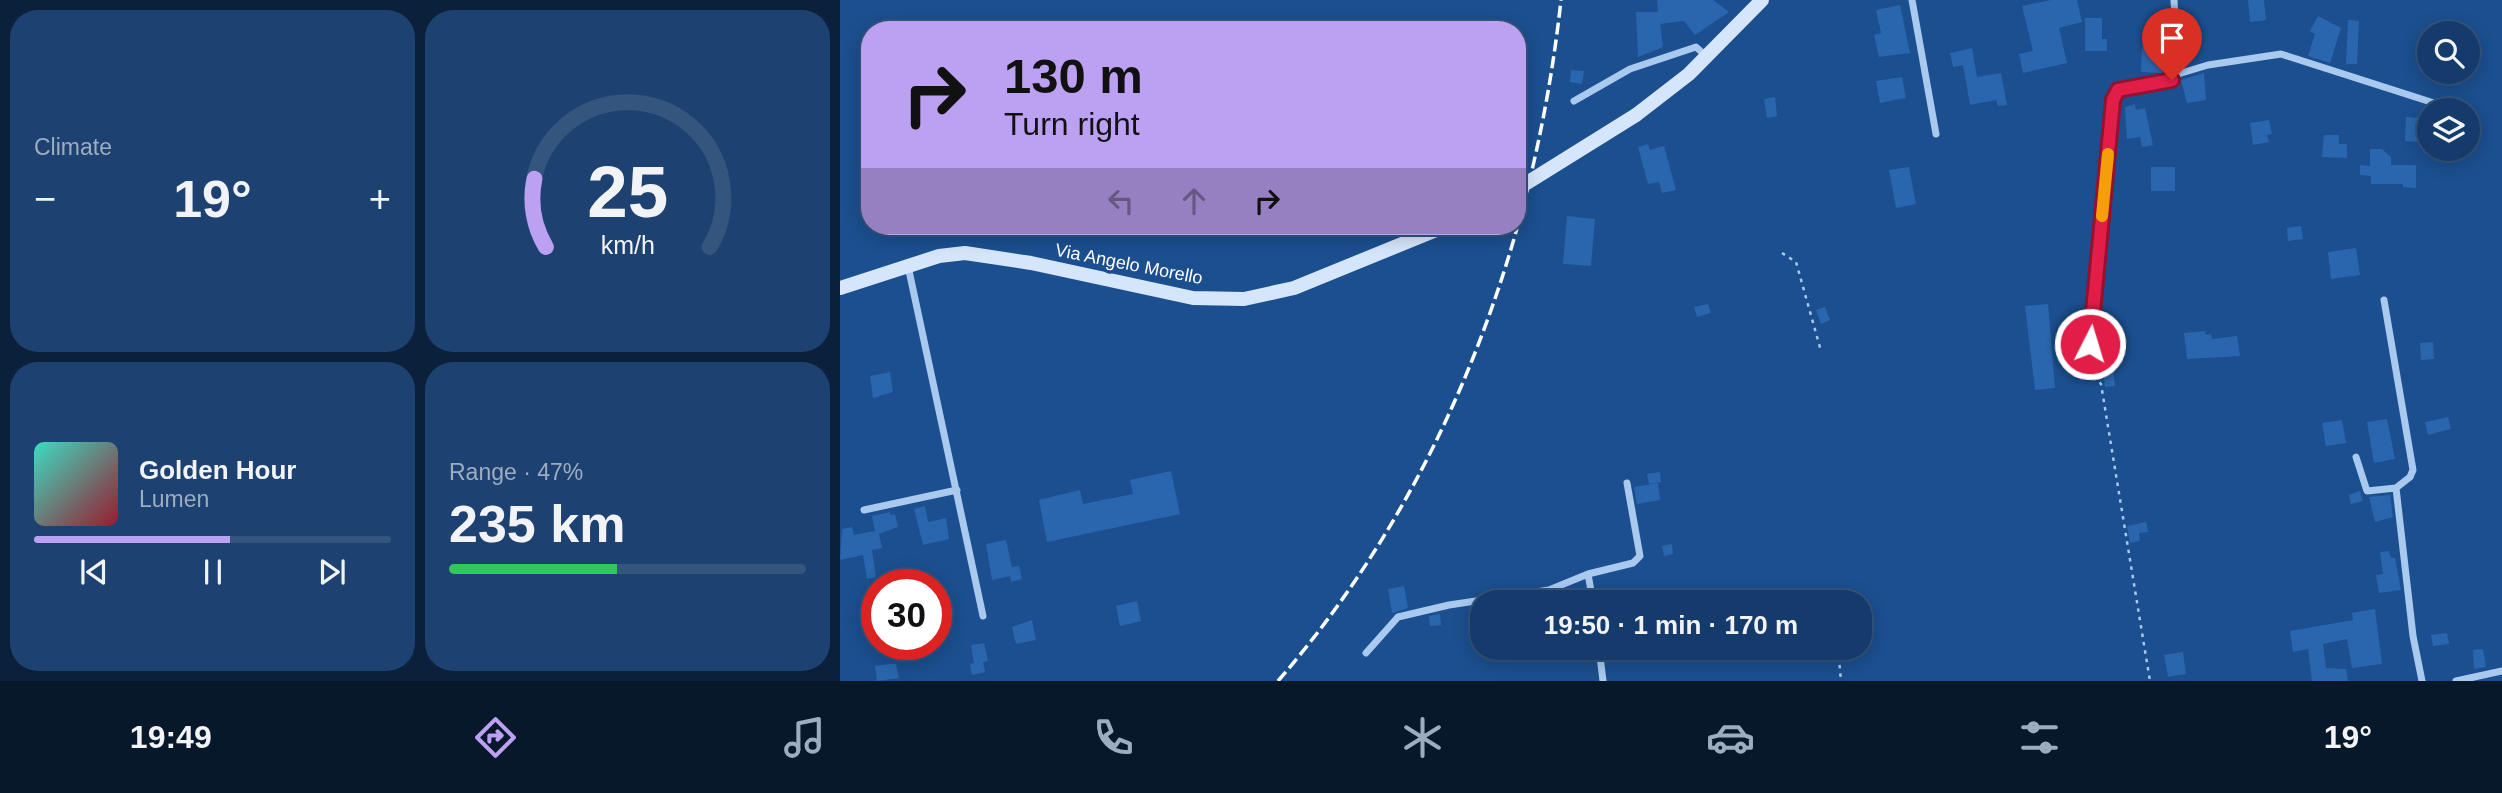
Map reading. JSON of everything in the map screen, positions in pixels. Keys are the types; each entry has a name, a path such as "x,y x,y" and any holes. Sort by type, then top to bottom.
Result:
{"street":[{"path":"1526,183 1636,116 1706,56 1762,0"},
{"path":"1912,0 1936,134"},
{"path":"2174,0 2178,74"},
{"path":"1574,102 1630,69 1696,47 1701,47 1706,56"},
{"path":"2087,371 2113,100 2118,90 2172,80 2178,74 2208,65 2280,54 2418,98"},
{"name":"Via Angelo Morello","path":"840,288 939,256 974,254 1177,295 1244,299 1294,288 1424,235"},
{"path":"908,266 983,616"},
{"path":"2356,457 2367,491 2396,488 2410,477 2413,470 2384,300"},
{"path":"1366,653 1398,617 1449,605 1549,590 1588,574 1633,563 1640,556 1627,483"},
{"path":"2396,488 2413,636 2422,681"},
{"path":"864,510 957,490"},
{"path":"1588,574 1591,590"},
{"path":"1600,660 1603,681"},
{"path":"2456,681 2502,671"}],"path":[{"path":"1782,253 1796,262 1821,351"},
{"path":"2087,371 2101,384 2150,681"},
{"path":"1840,660 1842,681"}],"building":[{"path":"1657,0 1713,0 1729,12 1695,35 1684,21 1660,24 1663,47 1638,57 1636,12 1658,12"},
{"path":"2051,0 2077,0 2082,22 2059,28 2067,63 2023,73 2019,54 2033,51 2022,6"},
{"path":"2248,0 2264,0 2266,20 2250,22"},
{"path":"1900,5 1910,53 1879,57 1874,35 1881,33 1876,10"},
{"path":"2318,16 2341,28 2330,63 2308,56 2315,34 2310,31"},
{"path":"2085,18 2102,18 2102,39 2107,39 2107,51 2085,51"},
{"path":"2348,20 2359,21 2357,64 2346,64"},
{"path":"2142,47 2162,48 2162,73 2141,72"},
{"path":"1972,48 1977,77 2001,73 2007,105 1998,106 1996,100 1970,105 1963,65 1953,67 1950,53"},
{"path":"1571,70 1584,71 1582,84 1570,82"},
{"path":"2204,73 2206,100 2187,103 2181,80"},
{"path":"1902,77 1906,98 1880,103 1876,81"},
{"path":"1775,97 1777,116 1767,118 1764,99"},
{"path":"2135,104 2136,110 2145,108 2153,145 2142,147 2140,137 2127,139 2125,107"},
{"path":"2406,117 2417,118 2417,142 2405,141"},
{"path":"2269,120 2272,134 2267,135 2269,142 2253,145 2250,123"},
{"path":"2324,135 2339,135 2339,144 2347,144 2347,158 2322,157"},
{"path":"1648,144 1650,150 1664,146 1676,190 1662,193 1659,182 1648,184 1638,147"},
{"path":"2370,149 2382,149 2391,157 2391,165 2416,165 2416,188 2403,187 2403,184 2371,184 2371,176 2360,175 2360,165 2370,166"},
{"path":"1909,167 1916,204 1896,208 1889,170"},
{"path":"2151,167 2175,167 2175,191 2151,191"},
{"path":"1567,216 1595,219 1591,266 1563,264"},
{"path":"2301,226 2303,239 2288,241 2287,228"},
{"path":"2356,248 2360,275 2331,279 2328,252"},
{"path":"1708,304 1711,313 1697,317 1694,307"},
{"path":"2048,304 2055,388 2035,390 2025,306"},
{"path":"1825,307 1830,320 1821,324 1816,310"},
{"path":"2205,331 2206,335 2211,334 2212,339 2237,336 2240,356 2187,359 2184,333"},
{"path":"2433,342 2434,359 2421,360 2420,343"},
{"path":"2113,370 2115,386 2105,387 2103,372"},
{"path":"890,372 893,392 873,398 870,376"},
{"path":"2448,417 2451,429 2428,435 2425,422"},
{"path":"2387,419 2395,459 2374,463 2367,422"},
{"path":"2342,420 2346,443 2326,446 2322,423"},
{"path":"1171,471 1180,514 1047,542 1039,500 1080,490 1083,504 1133,494 1130,480"},
{"path":"1660,472 1661,482 1649,484 1647,474"},
{"path":"1658,483 1660,500 1637,504 1634,487"},
{"path":"2360,491 2363,501 2351,504 2349,495"},
{"path":"2390,495 2393,517 2375,522 2369,497"},
{"path":"925,506 928,522 946,518 949,539 923,545 914,509"},
{"path":"890,512 890,515 895,514 898,527 879,534 882,548 872,550 875,569 865,569 863,555 840,560 842,529 852,527 854,535 875,531 872,516"},
{"path":"2146,522 2148,532 2139,533 2140,541 2130,543 2127,526"},
{"path":"1006,540 1012,567 1019,566 1022,579 1011,582 1010,576 992,580 986,544"},
{"path":"1672,544 1673,554 1664,556 1662,546"},
{"path":"2389,551 2391,558 2395,558 2401,590 2379,593 2376,575 2383,574 2380,552"},
{"path":"1404,586 1408,608 1392,613 1388,589"},
{"path":"1137,601 1141,621 1120,626 1116,606"},
{"path":"2375,609 2382,664 2352,668 2347,639 2323,644 2326,668 2346,669 2348,681 2312,681 2308,649 2293,652 2290,631 2353,620 2352,613"},
{"path":"1440,614 1441,625 1430,626 1429,616"},
{"path":"1032,620 1036,640 1016,644 1012,627"},
{"path":"2447,633 2449,644 2433,646 2431,635"},
{"path":"984,643 988,661 983,662 985,672 972,675 970,664 974,663 971,645"},
{"path":"2483,649 2486,667 2474,669 2473,650"},
{"path":"2183,652 2186,674 2168,677 2164,655"},
{"path":"896,664 899,678 877,681 875,666"}],"railway":[{"path":"1526,194 1548,93 1561,0"},
{"path":"1278,681 1336,607 1388,529 1433,447 1471,362 1514,235"}],"slow traffic":[{"path":"2102,216 2108,154"}],"route":[{"path":"2090,344 2113,100 2118,90 2172,80"}]}
